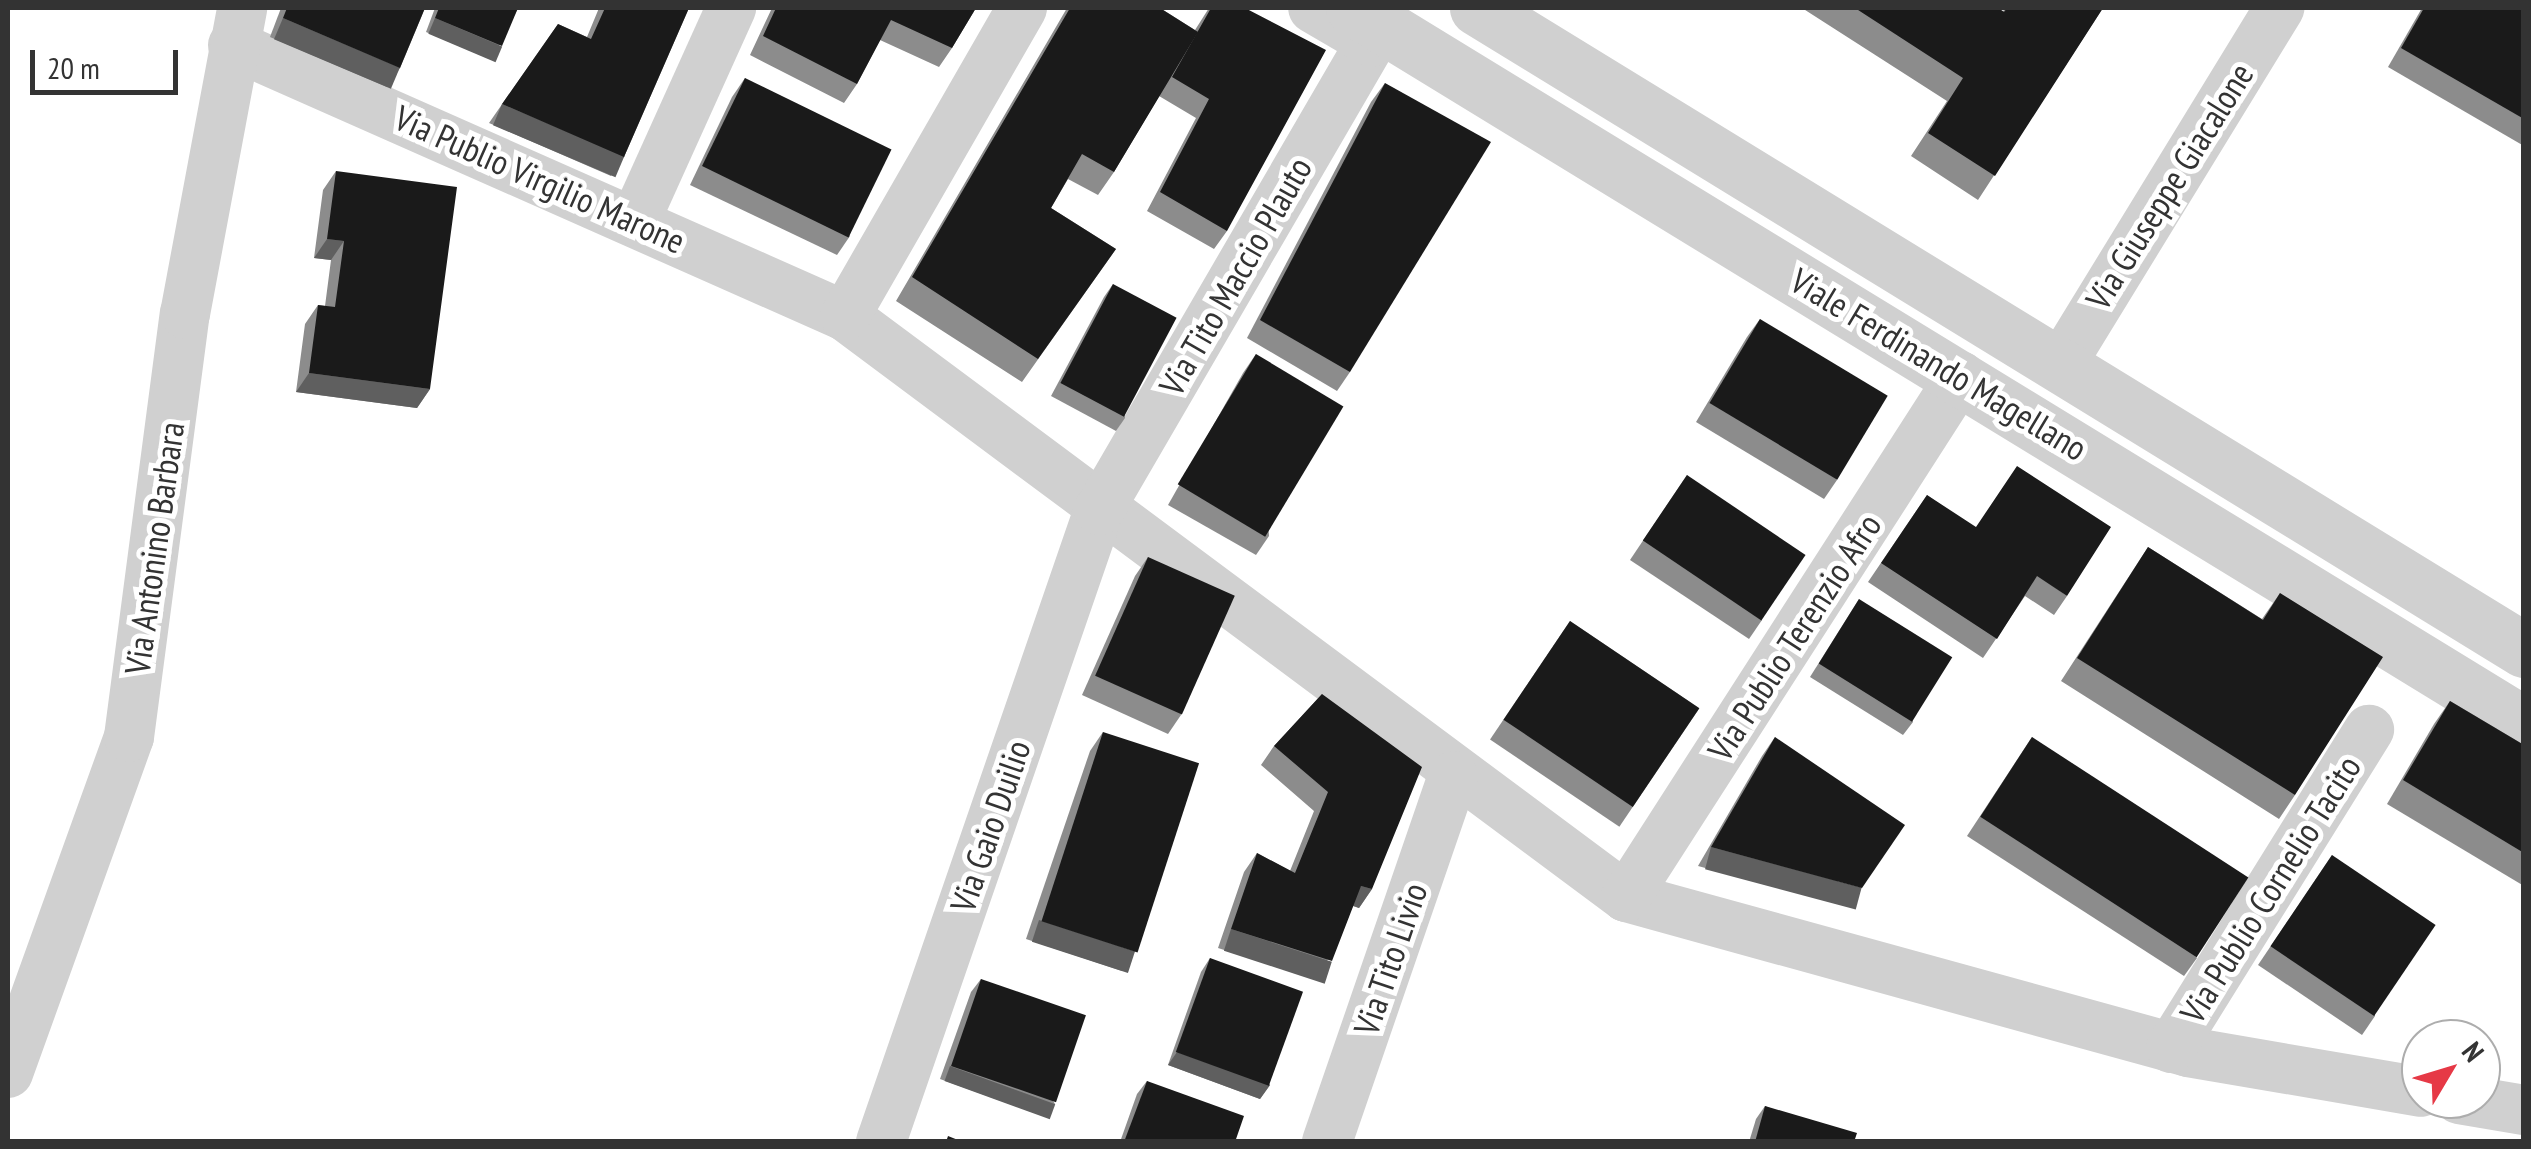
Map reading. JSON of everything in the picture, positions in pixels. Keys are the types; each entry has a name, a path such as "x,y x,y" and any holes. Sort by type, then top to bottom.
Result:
{"street":[{"path":"635,221 731,8"},
{"path":"846,316 1022,8"},
{"path":"1313,8 1362,25"},
{"name":"Viale Ferdinando Magellano","path":"1477,8 2524,650"},
{"name":"Via Giuseppe Giacalone","path":"2060,366 2279,8"},
{"name":"Viale Ferdinando Magellano","path":"1362,25 1602,160 1961,376 2524,724"},
{"name":"Via Tito Maccio Plauto","path":"1099,510 1362,25"},
{"name":"Via Publio Virgilio Marone","path":"238,26 635,221 846,316 1453,776 1626,897 2172,1048 2401,1088"},
{"name":"Via Antonino Barbara","path":"8,1073 129,737 185,314 238,26"},
{"name":"Via Publio Terenzio Afro","path":"1626,897 1961,376"},
{"name":"Via Gaio Duilio","path":"881,1142 1099,510"},
{"name":"Via Publio Cornelio Tacito","path":"2172,1048 2369,730"},
{"name":"Via Tito Livio","path":"1327,1142 1453,776"}],"building":[{"path":"287,8 425,8 400,68 283,18"},
{"path":"439,8 518,8 502,46 435,18"},
{"path":"605,8 689,8 624,157 502,104 558,24 591,39"},
{"path":"776,8 976,8 952,48 891,20 857,84 763,36"},
{"path":"1070,8 1160,8 1198,32 1114,172 1082,154 1051,208 1116,249 1038,359 912,277"},
{"path":"1211,8 1245,8 1326,50 1227,231 1160,192 1209,99 1172,77"},
{"path":"1855,8 1998,8 2004,12 2007,8 2103,8 1995,176 1928,133 1963,78"},
{"path":"2424,8 2524,8 2524,119 2401,48"},
{"path":"745,78 892,149 849,238 702,166"},
{"path":"1385,83 1491,142 1350,372 1260,320"},
{"path":"336,171 457,187 430,389 309,373 318,305 335,307 344,241 327,239"},
{"path":"1113,284 1177,318 1124,417 1060,383"},
{"path":"1760,319 1888,396 1837,480 1710,403"},
{"path":"1256,354 1343,407 1265,537 1178,484"},
{"path":"2017,466 2111,527 2067,596 2037,576 1997,639 1881,563 1927,495 1976,527"},
{"path":"1687,475 1806,555 1761,620 1643,540"},
{"path":"2148,547 2263,620 2280,593 2383,657 2295,795 2077,658"},
{"path":"1148,557 1235,596 1182,714 1095,676"},
{"path":"1859,599 1952,657 1912,722 1819,663"},
{"path":"1570,621 1699,708 1633,807 1503,720"},
{"path":"1322,694 1422,767 1372,889 1361,886 1332,961 1231,929 1257,853 1295,873 1328,792 1274,746"},
{"path":"2450,701 2524,745 2524,853 2403,780"},
{"path":"1103,732 1199,763 1138,952 1042,921"},
{"path":"1775,737 1905,825 1862,888 1711,847"},
{"path":"2032,737 2248,878 2197,957 1980,817"},
{"path":"2332,855 2436,925 2374,1016 2270,946"},
{"path":"1210,958 1303,992 1269,1086 1176,1052"},
{"path":"981,979 1086,1015 1056,1102 951,1066"},
{"path":"1147,1081 1244,1116 1235,1142 1124,1142"},
{"path":"1765,1106 1857,1133 1854,1142 1755,1142"}]}
